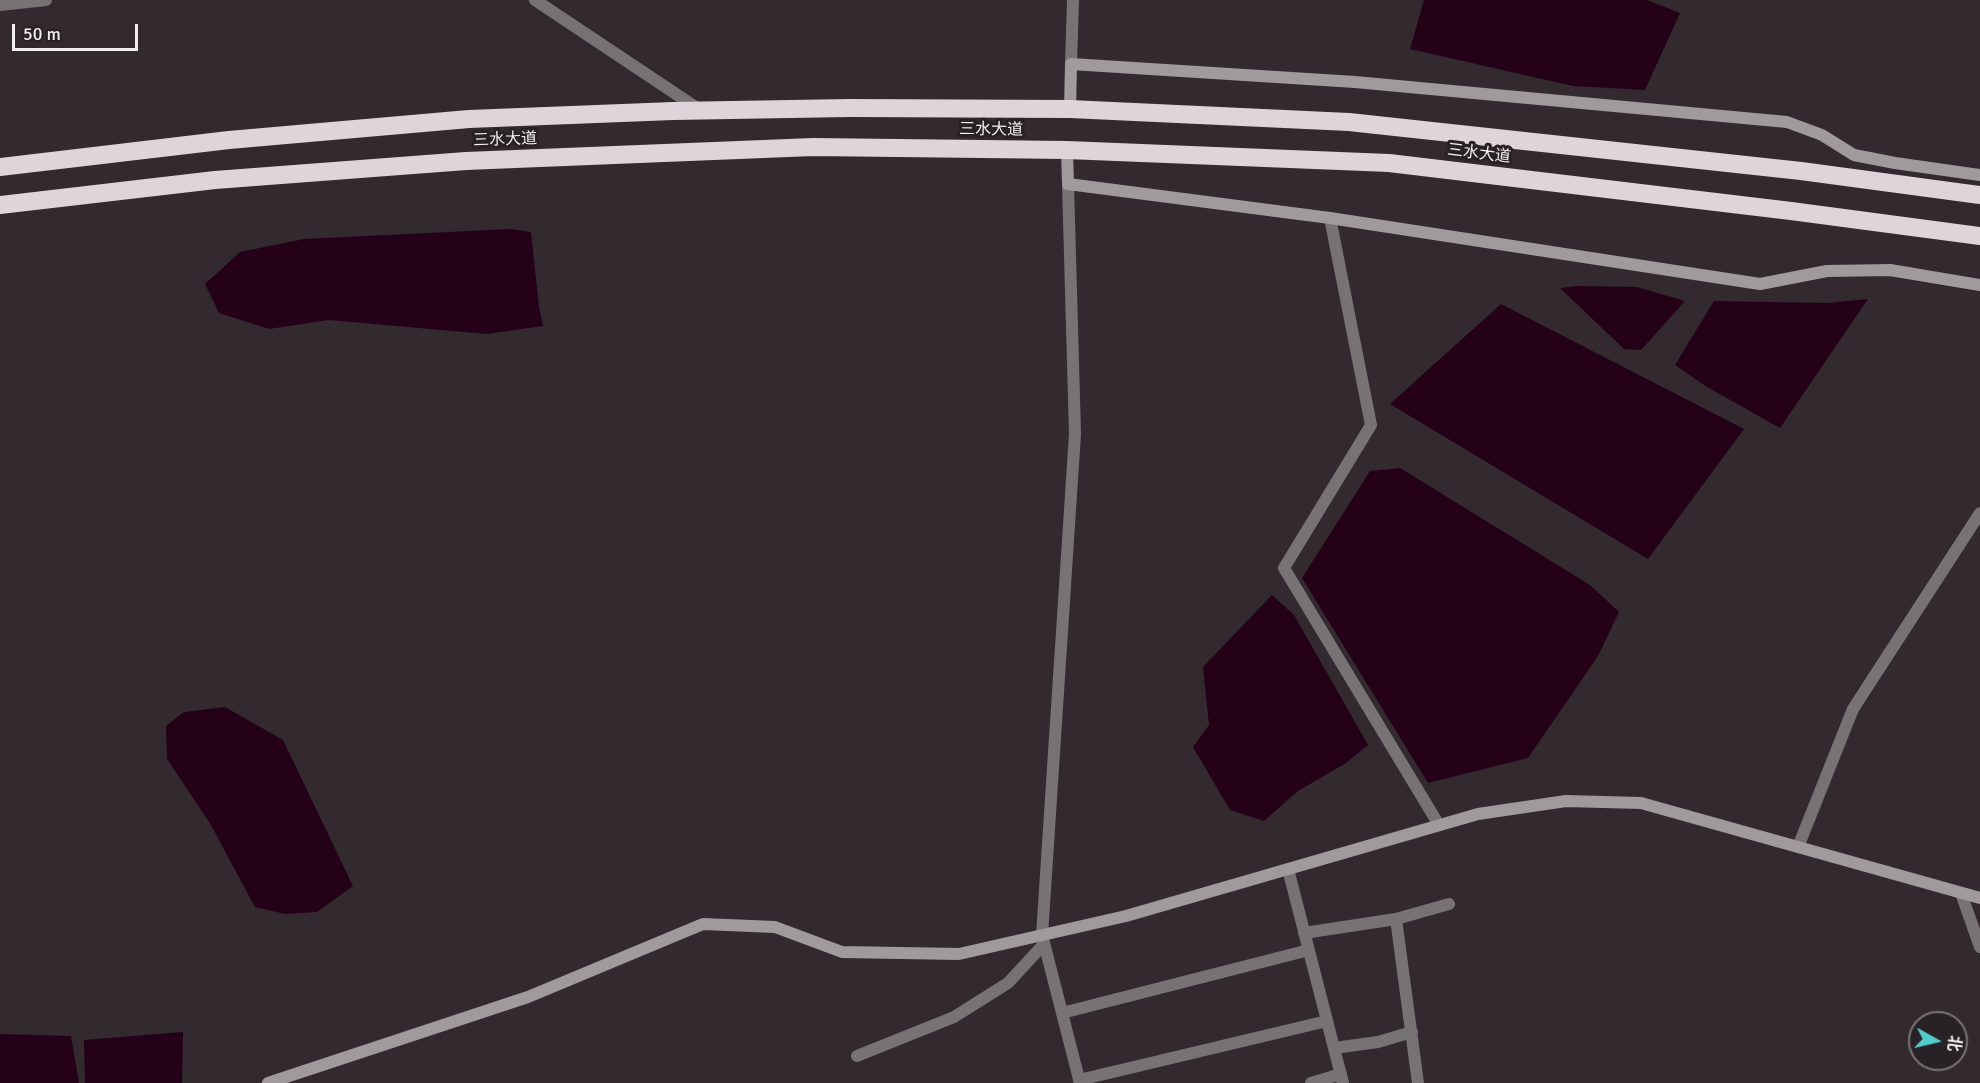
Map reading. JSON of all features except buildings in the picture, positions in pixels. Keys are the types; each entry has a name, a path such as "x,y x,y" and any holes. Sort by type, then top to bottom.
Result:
{"highway":[{"name":"三水大道","path":"0,167 229,140 469,119 701,110 849,108 1070,110 1349,122 1801,171 1980,195"},
{"name":"三水大道","path":"0,205 215,180 466,161 813,147 1067,150 1389,163 1980,236"}],"street":[{"path":"0,5 46,0"},
{"path":"535,0 701,110"},
{"path":"1070,110 1073,0"},
{"path":"1071,64 1355,82 1787,122 1822,135 1854,155 1980,175"},
{"path":"1067,150 1075,434 1043,939 1079,1082 1327,1021"},
{"path":"1068,184 1330,218 1760,284 1827,271 1890,270 1980,285"},
{"path":"1330,218 1371,425 1284,567 1439,825"},
{"path":"1798,847 1853,709 1980,513"},
{"path":"268,1083 528,997 703,924 775,927 842,952 959,954 1043,939 1478,814 1566,801 1641,803 1980,898"},
{"path":"1288,869 1342,1079 1311,1083"},
{"path":"1962,893 1980,947"},
{"path":"1304,933 1396,919 1449,904"},
{"path":"1396,919 1418,1083"},
{"path":"856,1056 954,1017 1008,983 1043,939"},
{"path":"1062,1013 1309,950"},
{"path":"1334,1048 1378,1042 1412,1032"}],"shaded area":[{"path":"1424,0 1647,0 1680,13 1645,90 1573,86 1410,49"},
{"path":"511,229 531,232 543,326 486,334 329,320 269,329 219,313 205,284 240,252 304,239"},
{"path":"1637,287 1685,301 1641,350 1624,349 1560,288"},
{"path":"1868,299 1780,428 1707,387 1675,365 1714,301 1827,303"},
{"path":"1501,304 1744,429 1648,559 1390,404"},
{"path":"1400,468 1590,585 1619,612 1598,656 1528,758 1428,783 1302,578 1370,471"},
{"path":"1272,595 1294,615 1368,745 1346,763 1298,791 1264,821 1230,810 1193,747 1209,725 1203,667"},
{"path":"225,707 283,740 353,886 317,912 285,914 255,907 211,825 167,759 166,726 184,712"},
{"path":"183,1032 182,1083 85,1083 84,1040"},
{"path":"0,1034 71,1036 79,1083 0,1083"}]}
